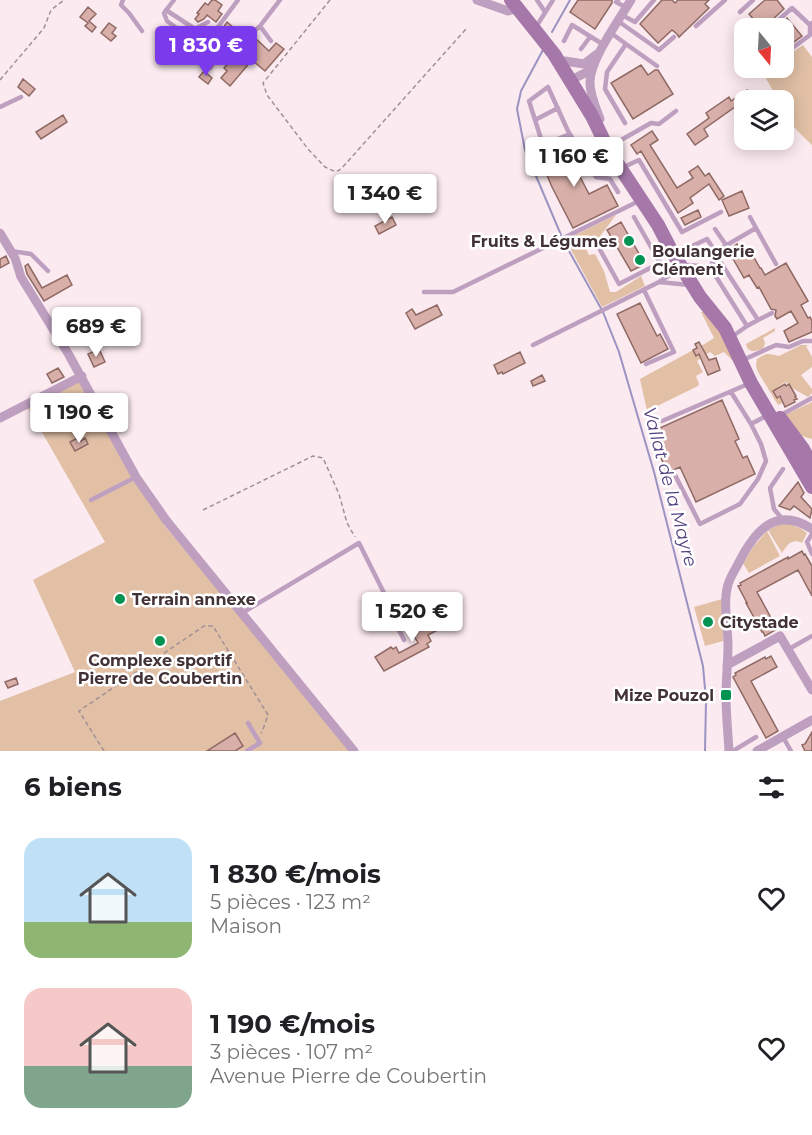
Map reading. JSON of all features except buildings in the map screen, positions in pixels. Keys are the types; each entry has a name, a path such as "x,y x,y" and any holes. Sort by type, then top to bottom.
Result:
{"main road":[{"path":"517,3 539,22 641,200 658,225 681,269 715,302 774,415"},
{"path":"610,146 626,166 681,269 725,328 751,383 803,449 812,466"},
{"path":"803,449 812,487"}],"street":[{"path":"477,0 508,11 512,11 517,3"},
{"path":"572,79 577,72 587,67 602,49 625,11"},
{"path":"559,58 587,67"},
{"path":"587,67 596,118"},
{"path":"0,233 11,251 21,277 82,376 136,477 166,520 354,751"},
{"path":"0,418 82,376"},
{"path":"731,751 726,695 727,587 745,550 768,525 789,519 801,522 812,532"},
{"path":"727,664 780,636 812,690"},
{"path":"757,751 812,720"}],"lane":[{"path":"123,0 121,5 142,31"},
{"path":"174,0 164,13 167,21 216,57 210,68"},
{"path":"212,34 238,0"},
{"path":"236,47 260,26 280,0"},
{"path":"537,0 539,22"},
{"path":"539,22 553,0"},
{"path":"618,0 616,2 659,50 674,37"},
{"path":"625,11 634,22 654,0"},
{"path":"696,27 725,0"},
{"path":"740,12 753,0"},
{"path":"781,18 792,8 811,24 810,35 794,47"},
{"path":"166,10 195,29 208,22"},
{"path":"564,41 572,25 590,37 602,49"},
{"path":"260,26 272,41"},
{"path":"611,33 657,66"},
{"path":"581,49 590,37"},
{"path":"625,123 605,89 607,72 626,44"},
{"path":"559,58 555,64 578,103 585,114 596,118"},
{"path":"570,135 543,145 529,101 548,87 570,135 596,177 610,178 618,192"},
{"path":"0,107 21,97"},
{"path":"535,120 558,108"},
{"path":"585,158 651,123 659,124 676,111"},
{"path":"626,166 639,160 682,232 720,212"},
{"path":"424,292 453,292 641,200"},
{"path":"634,217 663,268 710,267 721,263 759,320"},
{"path":"750,217 776,264"},
{"path":"710,267 720,249 756,228"},
{"path":"715,229 726,245"},
{"path":"598,246 619,284 660,263"},
{"path":"712,247 717,256"},
{"path":"11,251 31,254 48,271"},
{"path":"710,267 747,326"},
{"path":"533,345 681,269"},
{"path":"659,282 693,285"},
{"path":"644,290 674,352 646,364"},
{"path":"734,336 747,326 772,313"},
{"path":"745,359 776,345 789,347 803,341 812,341"},
{"path":"662,421 751,383"},
{"path":"675,475 700,524 740,504 758,479 766,460 751,424 731,392"},
{"path":"751,424 812,398"},
{"path":"783,469 770,488 774,509 783,520"},
{"path":"91,500 136,477"},
{"path":"812,532 807,542 812,554"},
{"path":"242,613 359,543 397,619 397,626 404,640"},
{"path":"727,630 746,621"},
{"path":"789,649 812,636"},
{"path":"247,751 260,743 248,723"},
{"path":"731,751 756,737"},
{"path":"783,737 791,751"}],"path":[{"path":"0,80 44,28 51,10 64,0"},
{"path":"330,0 263,83 267,95 308,149 325,167 336,172 466,29"},
{"path":"203,510 313,456 323,458 339,494 347,524 359,543"},
{"path":"104,751 79,711 204,626 213,627 268,715 262,732 256,736"}],"shaded area":[{"path":"803,45 812,57 812,145 794,126 794,90 772,90 766,78 794,78 794,51"},
{"path":"616,215 598,239 587,239 584,245 589,255 595,254 604,271 610,292 616,292 641,276 645,286 602,307 569,246 575,243 573,236"},
{"path":"707,311 737,358 733,361 724,352 715,356 710,352 697,361 703,372 696,376 698,386 647,411 640,379 693,350 696,356 704,352 701,346 714,338 701,312"},
{"path":"775,328 775,331 763,338 765,343 763,349 753,351 749,349 746,344"},
{"path":"801,345 809,345 806,346 812,357 812,367 801,375 812,389 812,393 808,397 785,382 773,391 777,397 780,396 783,403 778,405 758,372 757,359 767,354 779,356"},
{"name":"Complexe sportif Pierre de Coubertin","path":"79,381 165,526 351,751 0,751 0,701 75,672 33,580 105,542 28,408"},
{"path":"812,402 812,439 799,433 783,416"},
{"path":"785,522 807,533 802,543 793,542 782,553 768,530"},
{"path":"767,531 780,556 749,573 743,563"},
{"path":"722,599 723,641 705,646 694,607"}],"waterway":[{"name":"Vallat de la Mayre","path":"552,32 570,0"},
{"name":"Vallat de la Mayre","path":"544,48 521,91 517,109 525,150 561,235"},
{"name":"Vallat de la Mayre","path":"564,242 603,312 619,352 654,472 703,666 706,700 705,751"}],"place":[{"name":"Fruits & Légumes","path":"629,241"},
{"name":"Boulangerie Clément","path":"640,260"},
{"name":"Terrain annexe","path":"120,599"},
{"name":"Citystade","path":"708,622"},
{"name":"Complexe sportif Pierre de Coubertin","path":"160,641"},
{"name":"Mize Pouzol","path":"726,695"}]}
